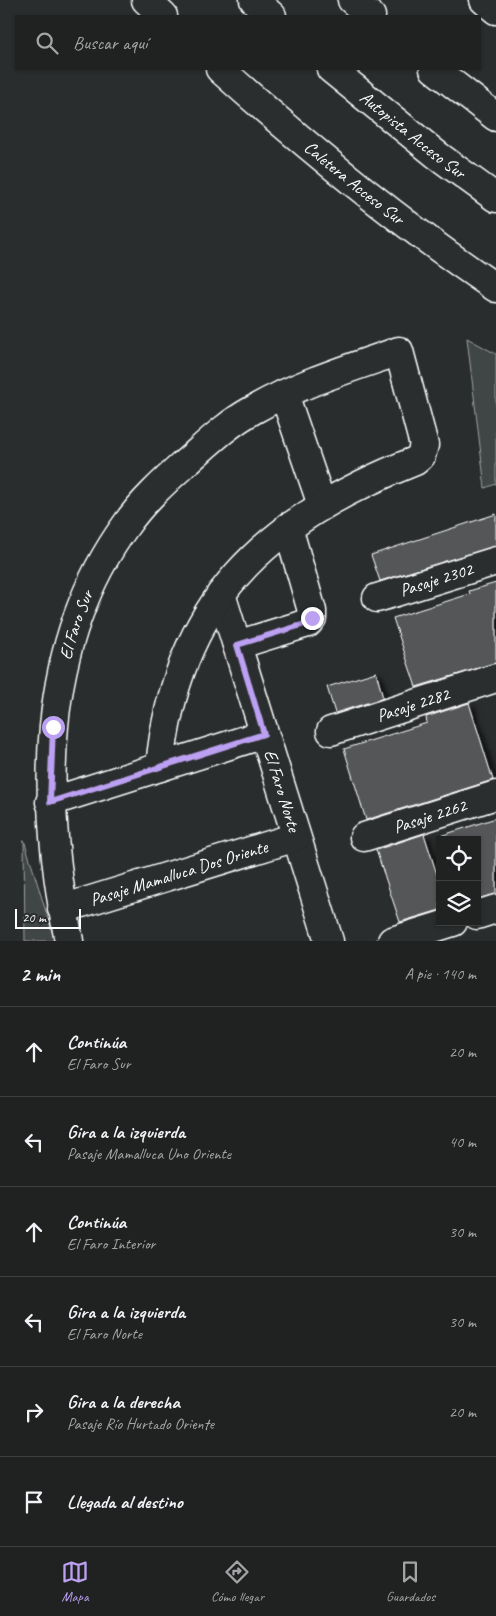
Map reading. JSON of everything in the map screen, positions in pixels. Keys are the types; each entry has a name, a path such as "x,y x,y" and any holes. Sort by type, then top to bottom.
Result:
{"main road":[{"path":"146,0 162,15"},
{"path":"254,0 271,15"},
{"path":"352,0 370,15"},
{"path":"484,0 496,10"},
{"name":"Caletera Acceso Sur","path":"221,70 357,185 417,232 496,288"},
{"name":"Autopista Acceso Sur","path":"332,70 437,155 496,198"},
{"path":"435,70 496,117"},
{"name":"El Faro Sur","path":"68,941 62,909 50,802 53,727 65,660 84,602 110,548 146,500 212,439 242,416 284,394 398,351 424,445 421,456 414,461 375,477 322,505"},
{"path":"160,767 163,736 178,676 198,632 222,594 248,562 288,527 322,505 284,394"},
{"path":"237,645 308,623 312,618 312,611 288,527"},
{"name":"Pasaje 2302","path":"376,598 496,561"},
{"name":"El Faro Norte","path":"222,594 326,940"},
{"name":"Pasaje 2282","path":"331,731 496,678"},
{"path":"50,802 264,734"},
{"name":"Pasaje 2262","path":"364,837 496,795"},
{"name":"Pasaje Mamalluca Dos Oriente","path":"62,909 296,837"},
{"path":"481,914 496,909"},
{"path":"392,941 440,926"}],"shaded area":[{"path":"467,338 496,354 496,484 485,488"},
{"path":"24,840 55,941 25,941"}],"building":[{"path":"496,514 496,546 380,581 371,555"},
{"path":"496,583 496,663 416,687 393,618 470,594 469,591"},
{"path":"376,672 383,698 335,713 327,687"},
{"path":"469,703 493,780 366,820 344,749 427,723 426,717"},
{"path":"496,818 496,894 481,898 481,836 440,836"},
{"path":"424,834 436,872 436,911 400,922 376,850"}],"route":[{"path":"53,727 50,764 50,802 264,734 237,645 308,623 312,618"}]}
